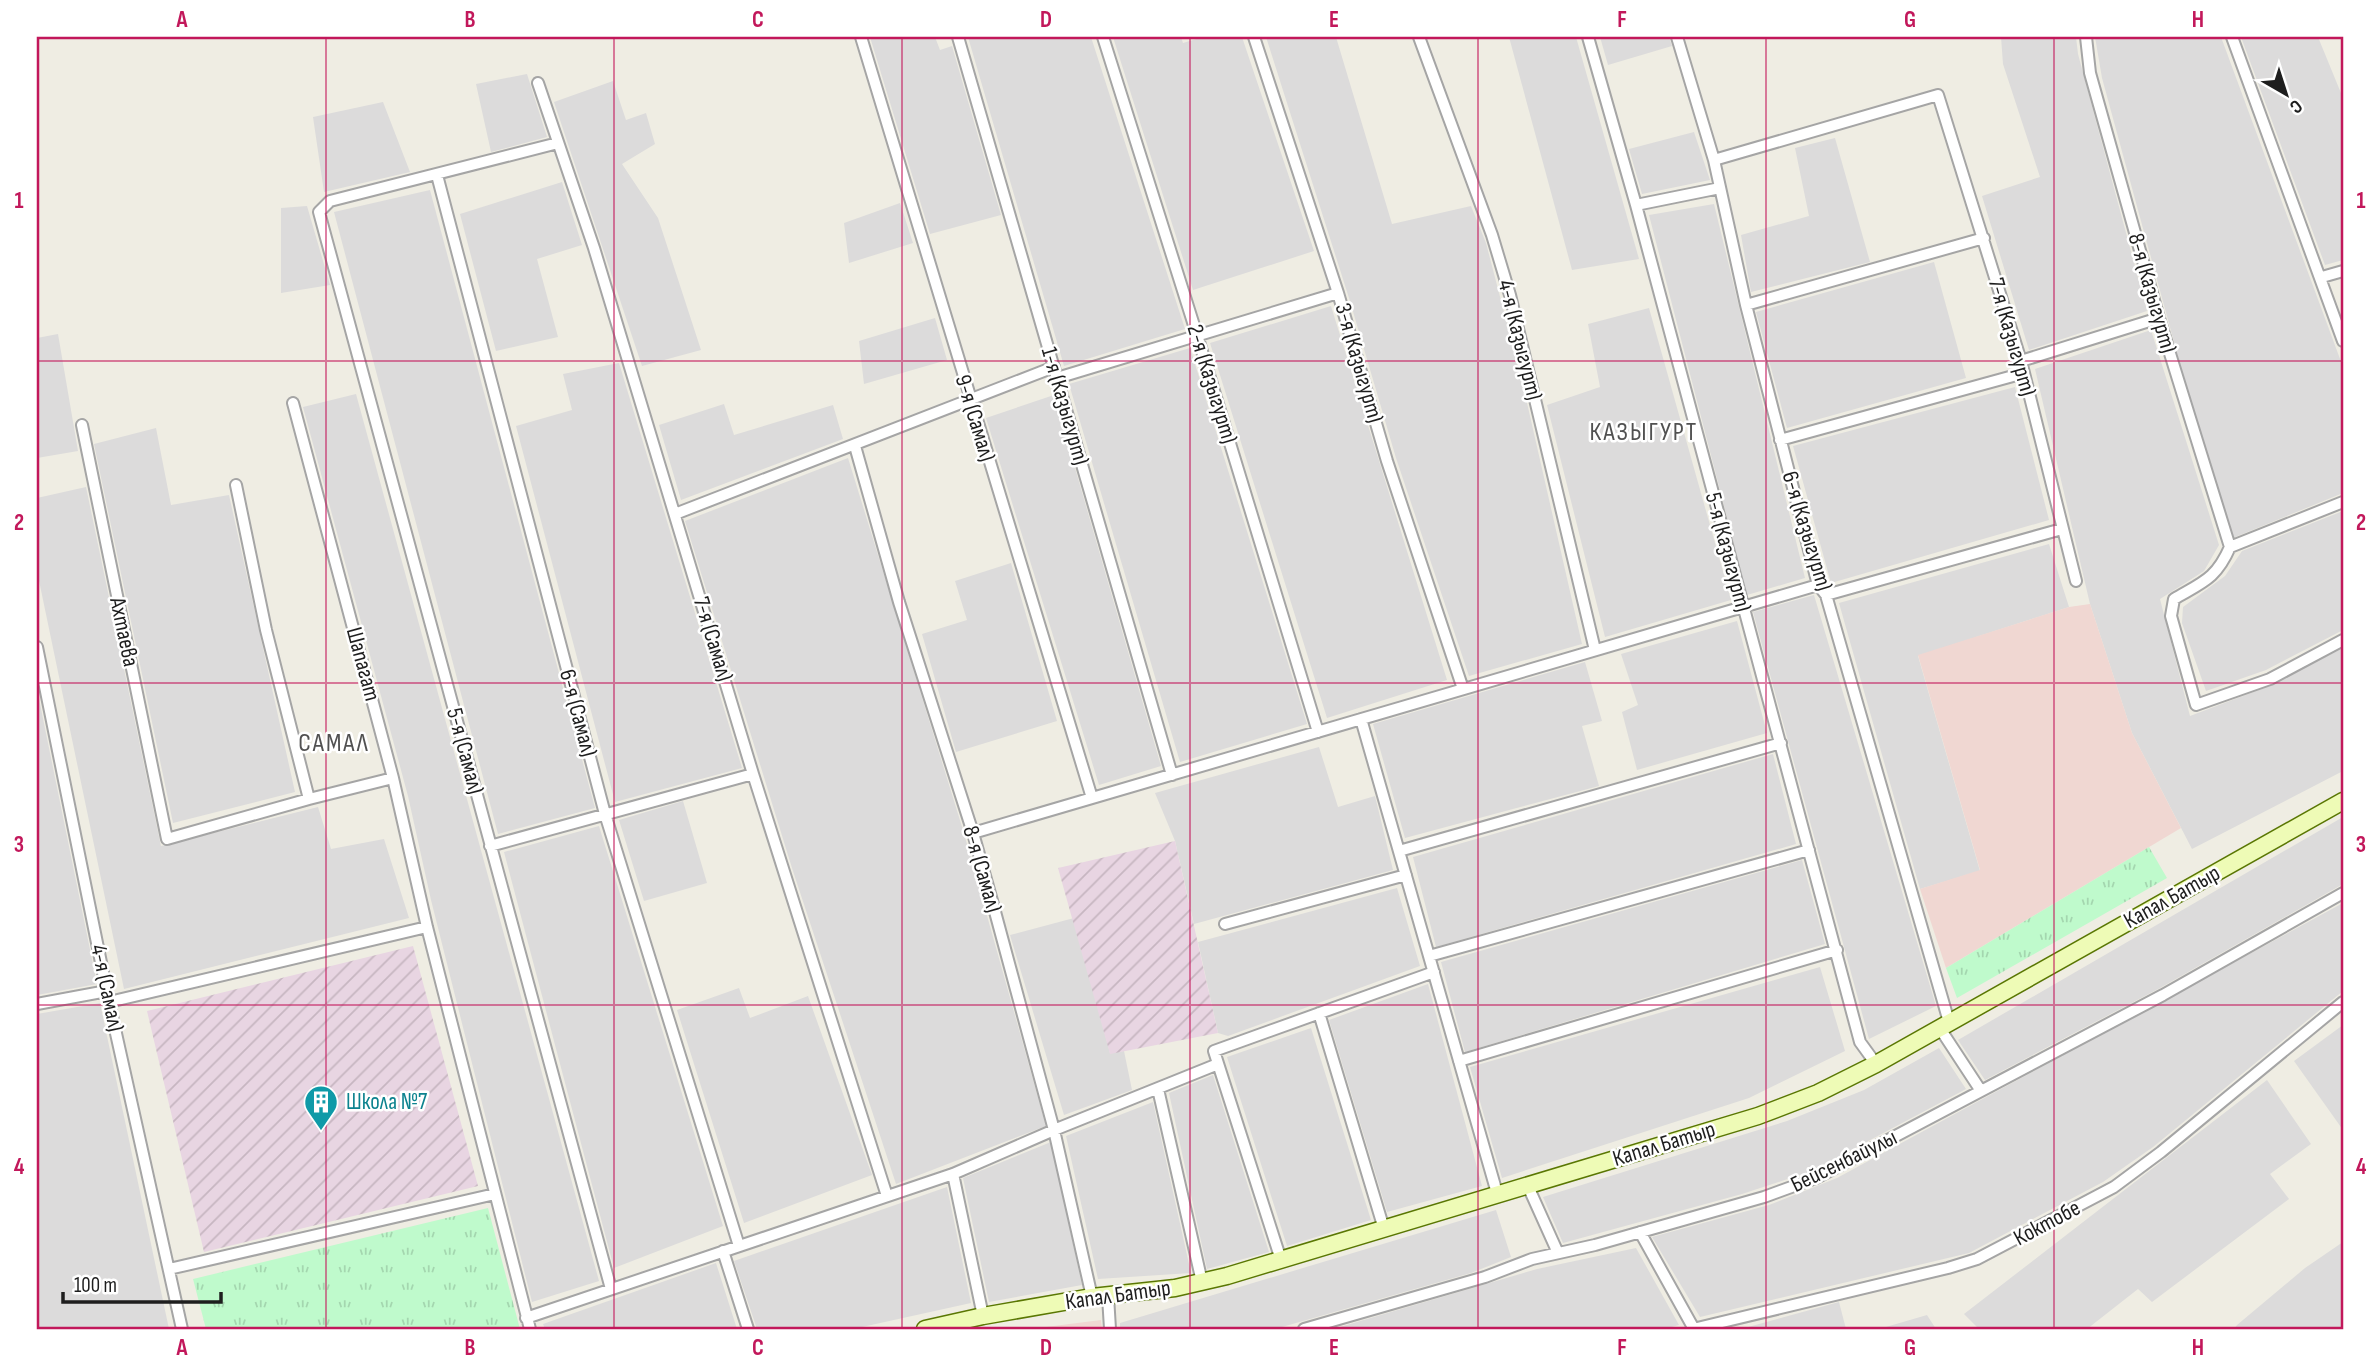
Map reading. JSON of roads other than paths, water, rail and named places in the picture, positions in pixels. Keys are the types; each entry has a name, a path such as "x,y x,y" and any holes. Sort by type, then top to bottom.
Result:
{"main road":[{"name":"Капал Батыр","path":"925,1329 945,1327 983,1316 1202,1282 1384,1230 1497,1193 1758,1116 1818,1093 1876,1064 2343,801"}],"street":[{"name":"9-я (Самал)","path":"861,37 1092,798"},
{"name":"1-я (Казыгурт)","path":"958,37 1172,775"},
{"name":"2-я (Казыгурт)","path":"1103,37 1318,732"},
{"name":"3-я (Казыгурт)","path":"1254,37 1338,293 1387,461 1463,689"},
{"name":"4-я (Казыгурт)","path":"1419,37 1492,235 1510,295 1595,650"},
{"name":"5-я (Казыгурт)","path":"1588,37 1636,205 1860,1042 1876,1064"},
{"name":"6-я (Казыгурт)","path":"1678,37 1714,160 1746,305 1818,585 1826,595 1944,1024 1981,1091"},
{"name":"8-я (Казыгурт)","path":"2086,37 2090,73 2159,318 2230,547"},
{"path":"2232,37 2322,277 2343,341"},
{"name":"7-я (Самал)","path":"538,83 594,248 753,774 887,1196"},
{"name":"7-я (Казыгурт)","path":"1714,160 1938,95 2021,361 2076,581"},
{"path":"437,175 558,143"},
{"name":"5-я (Самал)","path":"437,175 330,201 319,212 611,1289"},
{"name":"6-я (Самал)","path":"437,175 605,814 739,1246"},
{"path":"1636,205 1720,188"},
{"path":"1746,305 1984,239"},
{"path":"2322,277 2343,271"},
{"path":"675,514 970,400 1338,293"},
{"path":"2021,361 2159,318"},
{"path":"1780,440 2024,373"},
{"name":"Шапагат","path":"293,403 393,778 427,927 528,1324"},
{"name":"Ахтаева","path":"82,425 167,838 309,799"},
{"name":"8-я (Самал)","path":"855,446 899,602 973,833 1100,1297"},
{"path":"236,485 266,630 309,799 393,778"},
{"path":"2343,502 2230,547 2222,567 2207,580 2174,599 2171,616 2196,705 2270,679 2343,640"},
{"path":"1826,595 2062,529"},
{"path":"973,833 1818,585"},
{"name":"4-я (Самал)","path":"37,647 108,996 182,1329"},
{"path":"1362,719 1497,1193"},
{"path":"1399,851 1781,743"},
{"path":"491,846 753,774"},
{"path":"1429,956 1808,850"},
{"path":"1225,924 1406,875"},
{"name":"Бейсенбайулы","path":"1304,1329 1485,1277 1532,1259 1764,1197 1816,1178 2162,995 2343,893"},
{"path":"37,1004 108,996 427,927"},
{"path":"1459,1061 1837,950"},
{"path":"1281,1260 1214,1051 1434,972"},
{"name":"Коктобе","path":"1694,1329 1977,1259 2114,1187 2161,1152 2343,1002"},
{"path":"1319,1013 1384,1230"},
{"path":"528,1324 611,1289 953,1174 1218,1064"},
{"path":"1158,1089 1202,1282"},
{"path":"953,1174 983,1316"},
{"path":"1527,1184 1558,1253"},
{"path":"169,1269 495,1194"},
{"path":"1640,1232 1694,1329"},
{"path":"723,1251 748,1329"},
{"path":"1100,1297 1110,1329"}],"place":[{"name":"Школа №7","path":"321,1132"}],"district":[{"name":"КАЗЫГУРТ","path":"1644,432"},
{"name":"САМАЛ","path":"334,743"}]}
